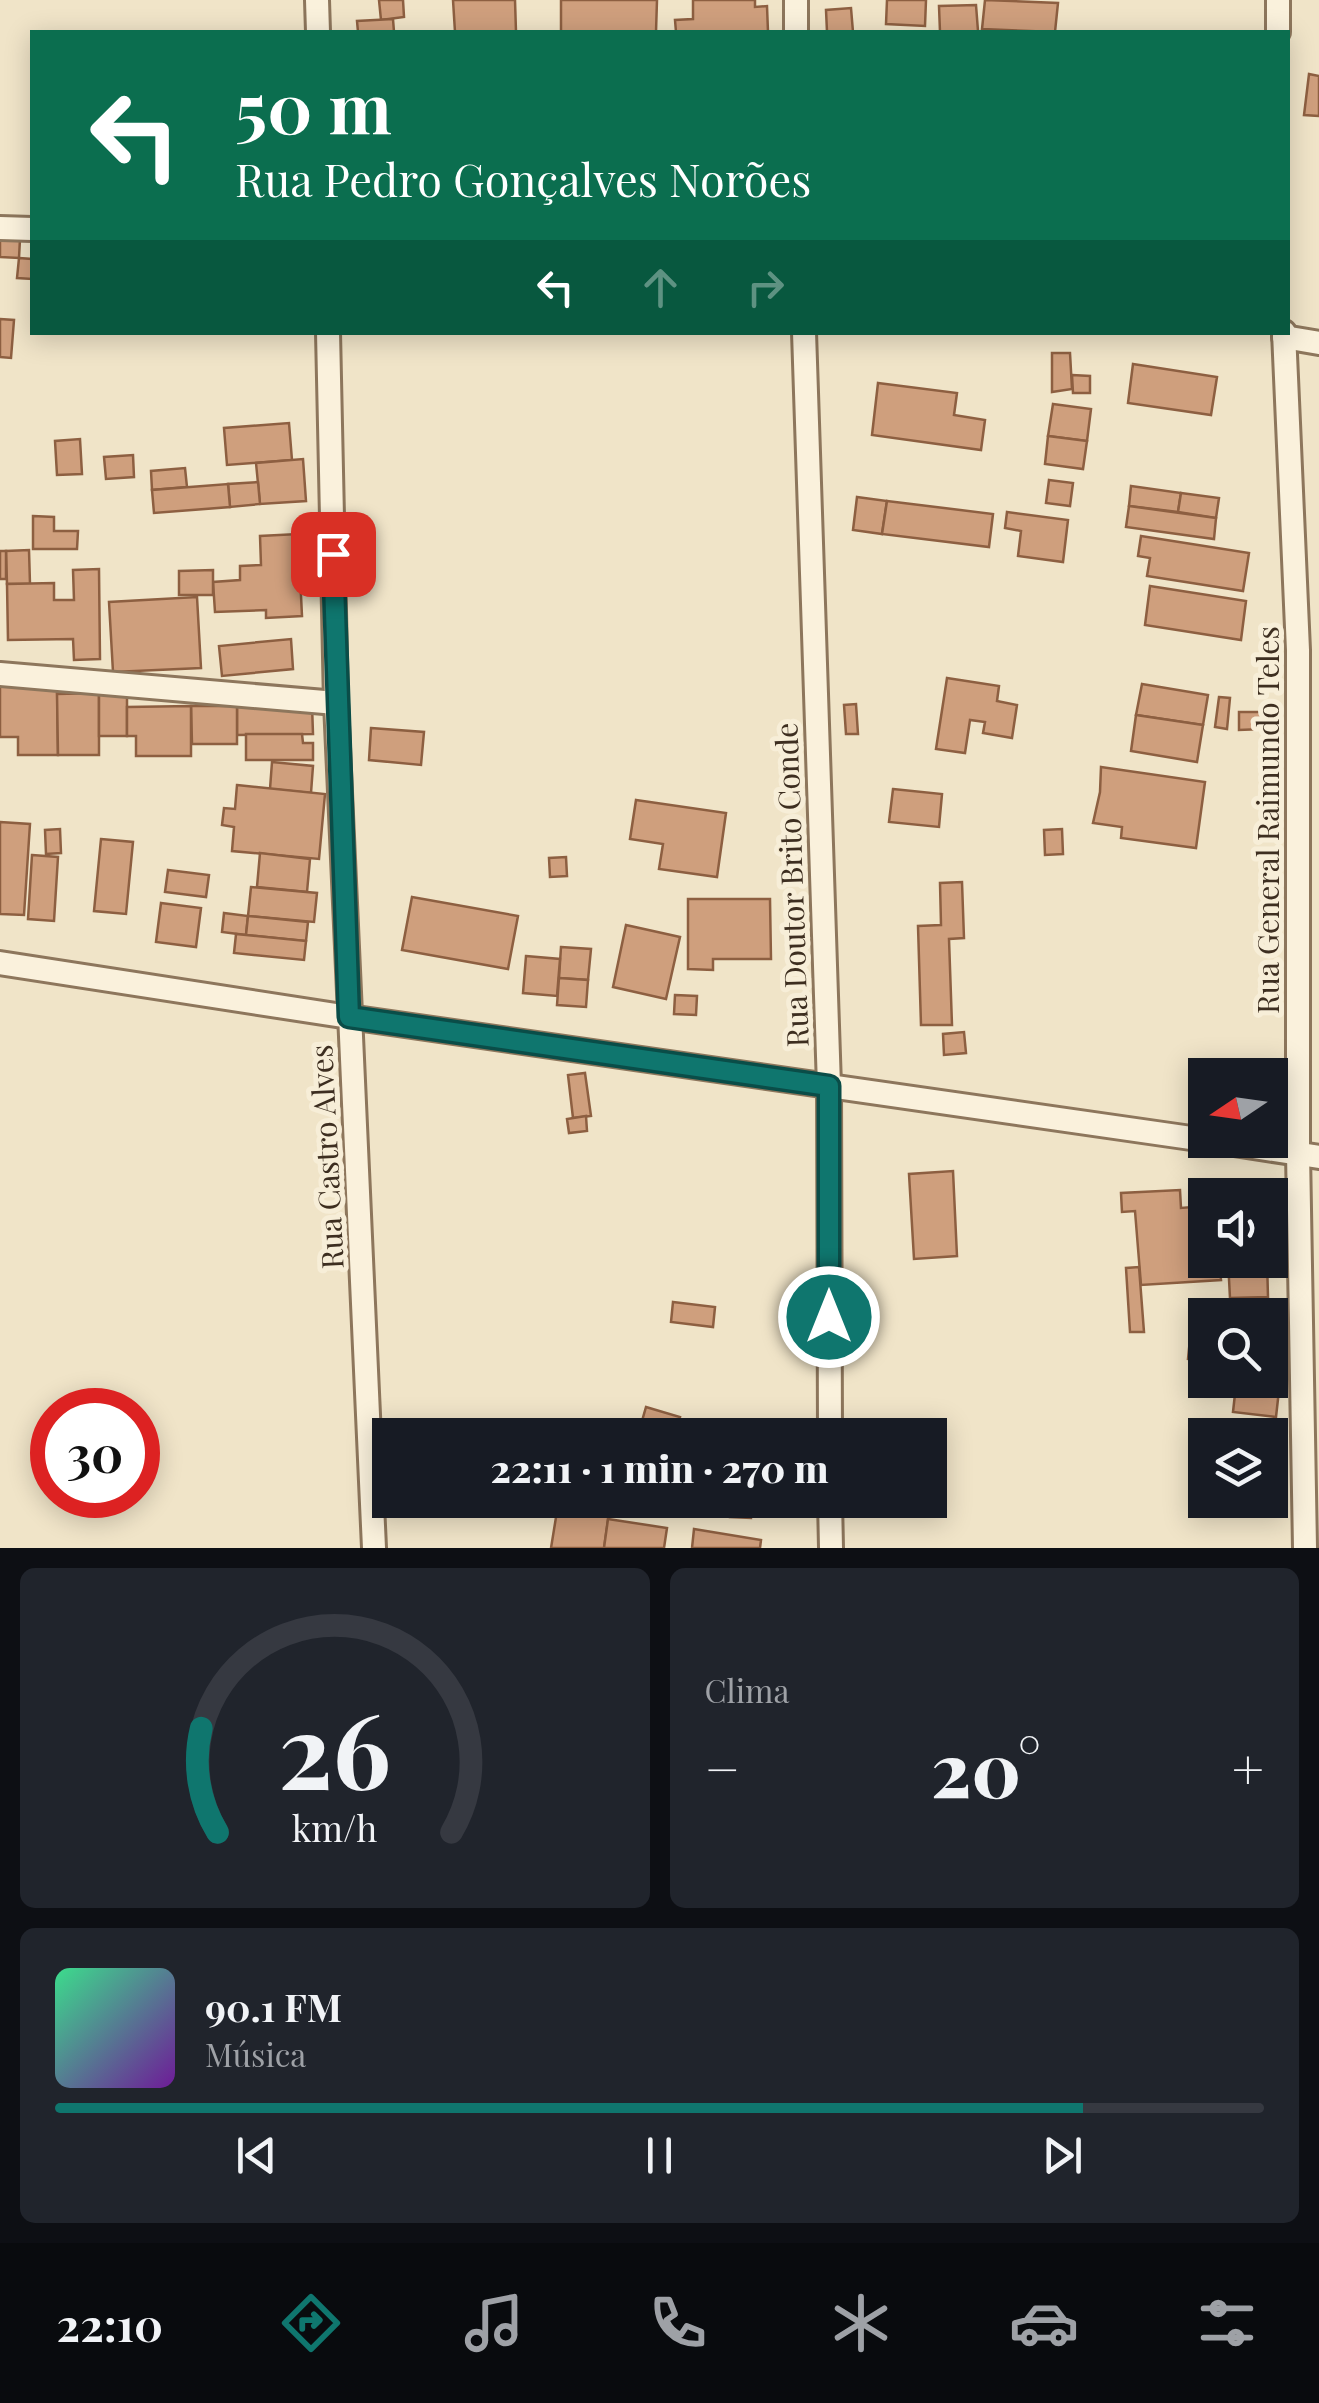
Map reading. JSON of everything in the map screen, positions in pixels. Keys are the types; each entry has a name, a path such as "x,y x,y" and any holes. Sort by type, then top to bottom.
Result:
{"street":[{"path":"316,0 318,30"},
{"path":"796,0 796,30"},
{"path":"1278,0 1278,30"},
{"path":"0,228 30,229"},
{"name":"Rua Castro Alves","path":"328,335 336,702 374,1548"},
{"name":"Rua Doutor Brito Conde","path":"804,335 829,1086 830,1418"},
{"path":"1284,335 1319,343"},
{"name":"Rua General Raimundo Teles","path":"1284,335 1309,651 1306,1548"},
{"path":"0,674 336,702"},
{"path":"0,963 1188,1137"},
{"path":"830,1518 831,1548"}],"building":[{"path":"379,0 403,0 404,17 381,20"},
{"path":"453,0 515,0 516,30 455,30"},
{"path":"561,0 657,0 656,30 561,30"},
{"path":"693,0 755,0 755,7 767,6 768,30 676,30 675,20 693,19"},
{"path":"887,0 926,0 925,26 886,24"},
{"path":"985,0 1058,3 1055,30 982,29"},
{"path":"976,5 978,30 940,30 939,6"},
{"path":"851,8 853,30 827,30 826,10"},
{"path":"393,19 394,30 358,30 357,21"},
{"path":"1309,74 1319,76 1319,116 1304,115"},
{"path":"0,237 20,239 19,258 0,257"},
{"path":"19,258 30,259 30,279 17,278"},
{"path":"0,319 14,320 11,358 0,357"},
{"path":"1052,353 1070,353 1072,389 1052,392"},
{"path":"1133,364 1217,377 1211,415 1128,403"},
{"path":"1072,375 1090,376 1090,393 1073,393"},
{"path":"878,383 957,393 954,415 985,420 981,450 872,435"},
{"path":"1053,404 1091,409 1087,441 1048,436"},
{"path":"289,423 292,460 227,465 224,428"},
{"path":"1048,436 1087,441 1083,469 1045,464"},
{"path":"80,439 82,474 57,475 55,441"},
{"path":"133,455 134,477 106,479 104,457"},
{"path":"303,459 306,501 260,504 256,463"},
{"path":"185,468 187,487 152,490 151,471"},
{"path":"1049,480 1073,483 1070,506 1046,503"},
{"path":"258,482 260,504 230,507 228,484"},
{"path":"228,484 230,507 154,513 152,490"},
{"path":"1131,486 1181,493 1178,512 1129,506"},
{"path":"1181,493 1219,498 1216,518 1178,512"},
{"path":"857,497 887,501 882,534 853,530"},
{"path":"887,501 993,514 989,547 882,534"},
{"path":"1129,506 1216,518 1214,539 1126,527"},
{"path":"1007,512 1068,520 1063,562 1018,556 1021,531 1005,528"},
{"path":"33,516 54,517 54,531 78,531 77,549 33,549"},
{"path":"298,534 302,616 266,618 266,610 215,612 213,582 240,580 240,566 261,565 260,536"},
{"path":"1141,536 1249,553 1243,591 1147,576 1150,558 1138,556"},
{"path":"29,550 30,584 7,584 6,551"},
{"path":"0,551 6,551 6,579 0,579"},
{"path":"99,569 100,659 74,660 73,639 8,640 7,584 54,583 54,600 74,600 73,570"},
{"path":"213,570 213,595 179,595 179,571"},
{"path":"1150,586 1246,601 1241,640 1145,625"},
{"path":"197,597 201,668 113,672 109,602"},
{"path":"291,639 293,669 222,676 219,646"},
{"path":"947,678 999,686 997,701 1017,705 1012,738 983,733 985,722 970,720 965,753 936,749"},
{"path":"57,683 58,755 18,755 18,737 0,737 0,684"},
{"path":"1142,684 1208,695 1203,725 1136,715"},
{"path":"99,693 99,755 58,755 57,694"},
{"path":"99,693 127,694 127,736 99,736"},
{"path":"1219,697 1230,698 1227,729 1215,727"},
{"path":"856,704 858,734 846,734 844,705"},
{"path":"312,705 313,734 237,735 237,706"},
{"path":"191,706 237,706 237,744 192,744"},
{"path":"191,706 191,756 136,756 136,736 127,736 127,707"},
{"path":"1239,712 1263,712 1263,729 1239,730"},
{"path":"1136,715 1203,725 1197,762 1131,751"},
{"path":"371,728 424,732 421,765 369,760"},
{"path":"246,734 302,734 303,743 313,743 313,760 246,760"},
{"path":"272,762 313,766 311,793 270,789"},
{"path":"1101,767 1205,782 1196,848 1121,838 1122,827 1093,823"},
{"path":"237,785 325,794 319,859 232,851 234,827 222,825 224,808 235,809"},
{"path":"893,789 942,794 939,827 889,822"},
{"path":"636,800 726,813 717,877 659,869 663,844 630,839"},
{"path":"0,822 30,824 24,915 0,914"},
{"path":"60,829 61,853 46,854 45,830"},
{"path":"1062,829 1063,854 1045,855 1044,830"},
{"path":"101,839 133,842 126,914 94,911"},
{"path":"260,853 310,859 307,892 257,887"},
{"path":"32,855 58,857 54,921 28,919"},
{"path":"566,857 567,876 550,877 549,858"},
{"path":"168,870 209,875 206,897 165,892"},
{"path":"962,882 964,938 949,939 952,1025 921,1025 918,926 941,925 940,883"},
{"path":"251,887 317,893 314,922 248,916"},
{"path":"412,897 518,916 508,969 402,950"},
{"path":"688,899 770,899 771,959 713,959 713,970 688,969"},
{"path":"161,903 201,908 196,947 156,942"},
{"path":"224,913 248,916 246,935 222,932"},
{"path":"248,916 308,922 306,941 246,935"},
{"path":"626,925 680,937 666,999 613,987"},
{"path":"236,934 306,941 304,960 234,953"},
{"path":"561,947 591,949 588,980 559,978"},
{"path":"526,956 560,959 557,996 523,993"},
{"path":"559,978 588,980 586,1007 557,1005"},
{"path":"675,995 697,996 696,1015 674,1014"},
{"path":"964,1032 966,1053 944,1055 943,1034"},
{"path":"585,1073 591,1116 573,1118 568,1075"},
{"path":"586,1116 587,1131 569,1133 567,1119"},
{"path":"953,1171 957,1256 914,1259 909,1174"},
{"path":"1180,1190 1181,1208 1188,1207 1188,1278 1221,1280 1141,1285 1135,1211 1122,1212 1121,1193"},
{"path":"1139,1267 1144,1332 1130,1332 1126,1268"},
{"path":"1229,1278 1267,1278 1268,1297 1230,1298"},
{"path":"673,1302 715,1307 713,1327 671,1322"},
{"path":"1235,1398 1278,1398 1276,1417 1233,1412"},
{"path":"646,1407 680,1417 680,1418 643,1418"},
{"path":"556,1518 608,1518 604,1548 551,1548"},
{"path":"608,1519 667,1528 664,1548 604,1548"},
{"path":"694,1529 761,1540 760,1548 692,1548"}],"route":[{"path":"333,554 349,1017 829,1086 829,1317"}]}
